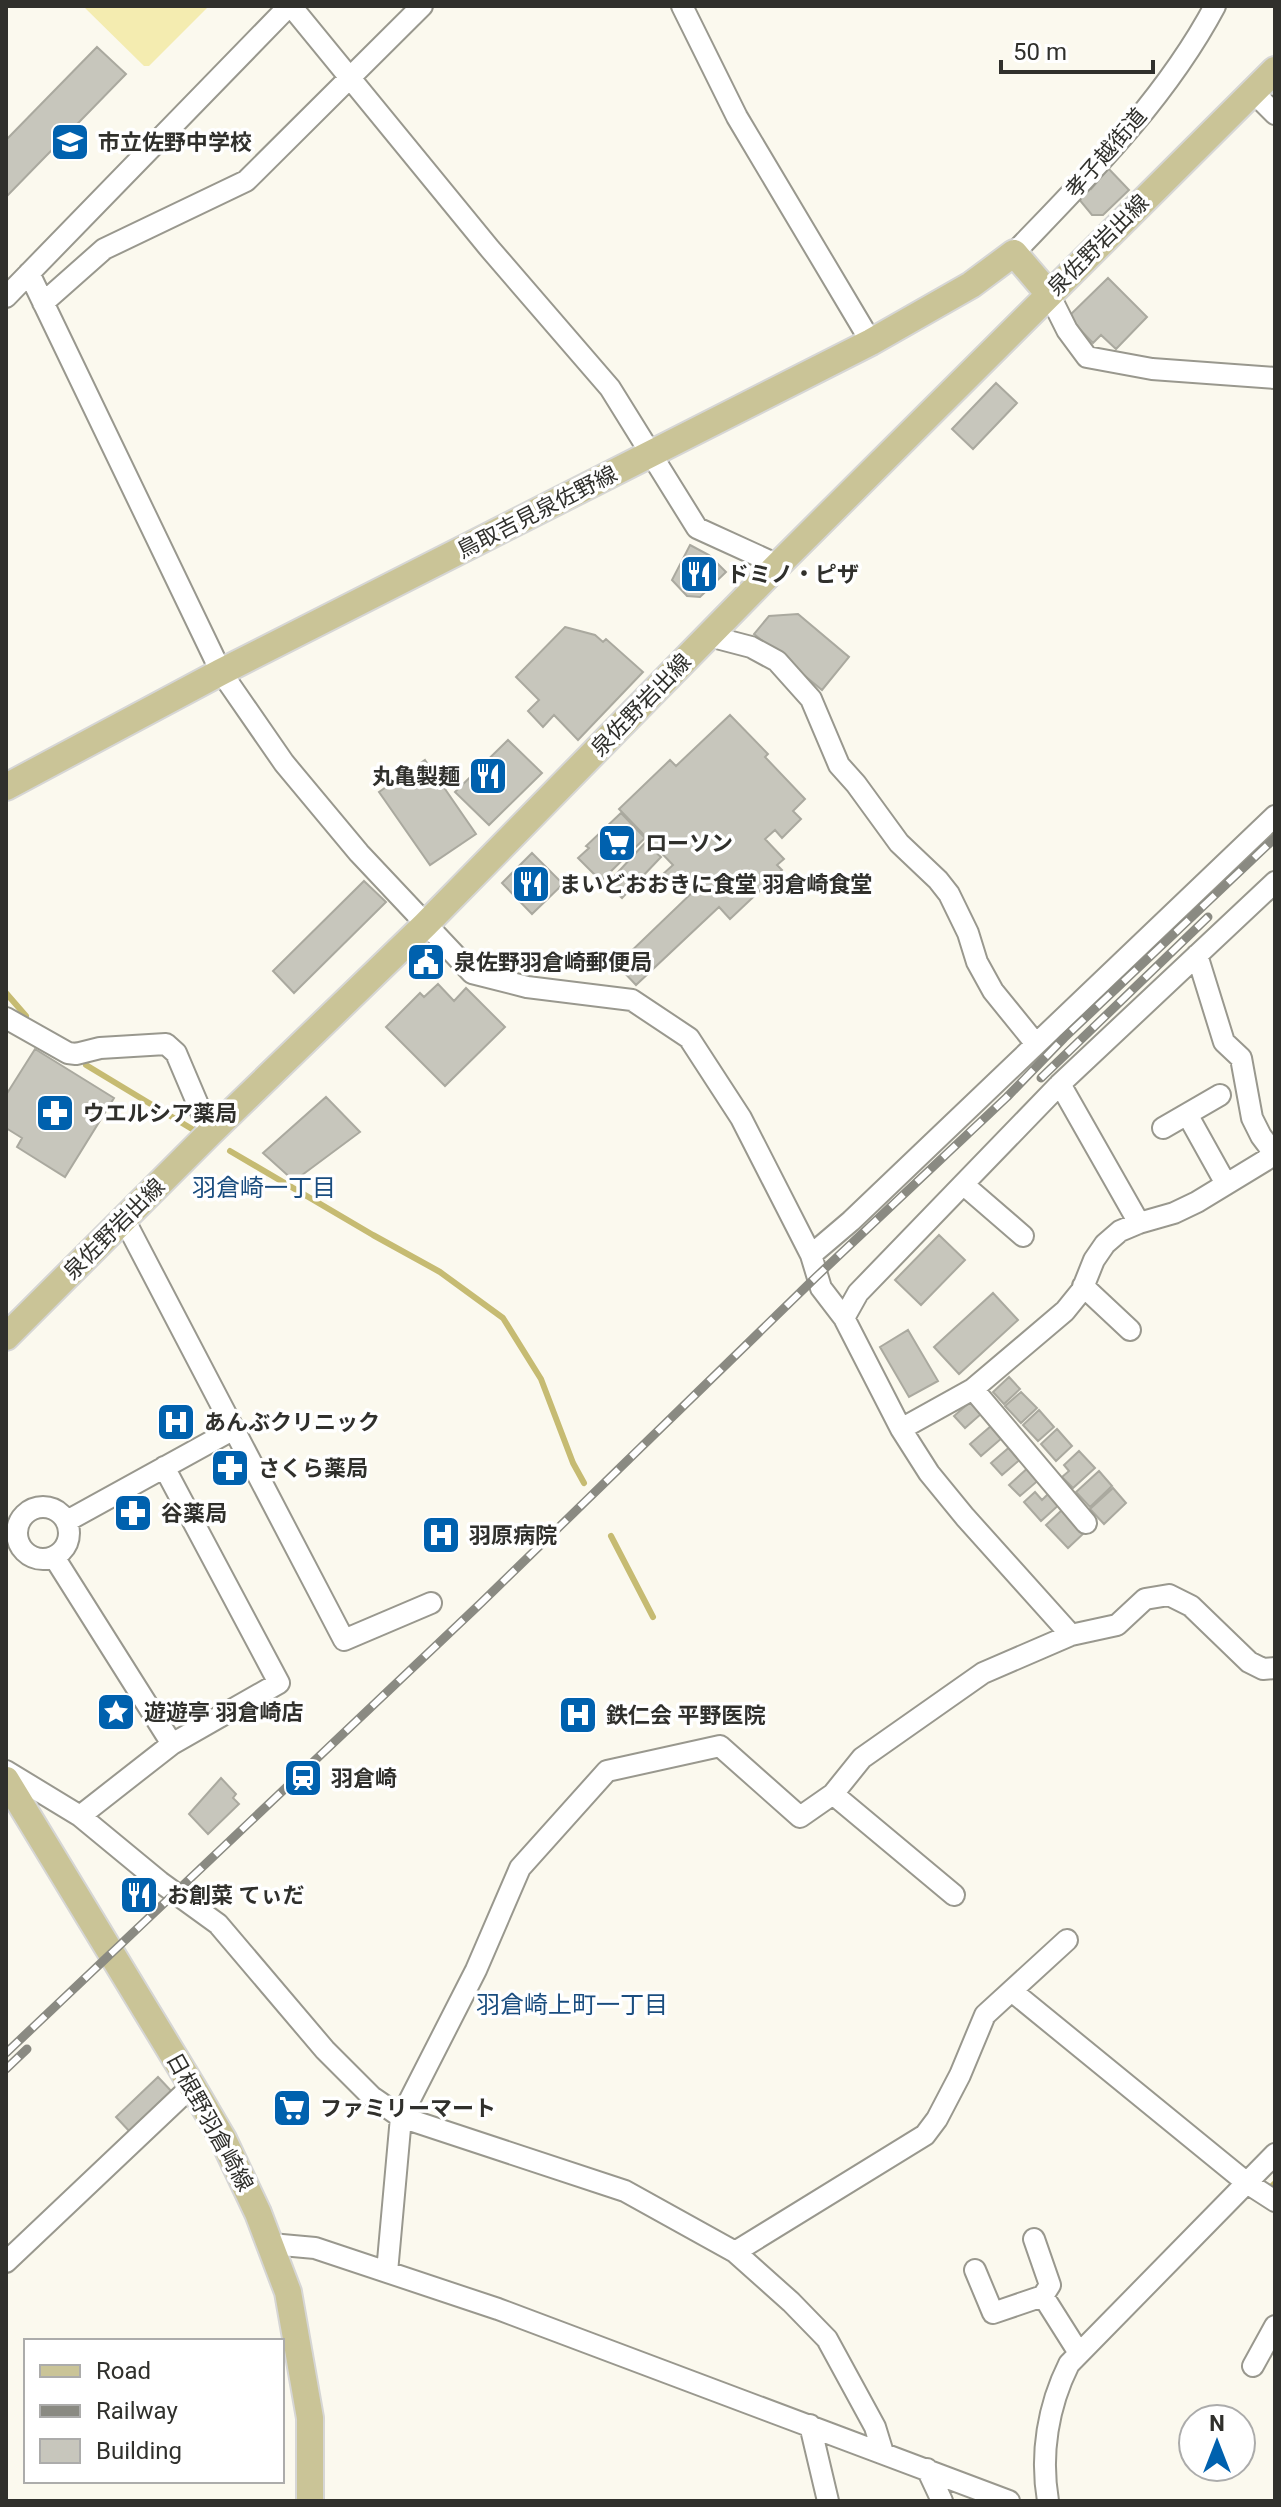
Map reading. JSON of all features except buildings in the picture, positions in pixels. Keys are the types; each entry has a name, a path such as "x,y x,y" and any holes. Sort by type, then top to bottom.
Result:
{"main road":[{"name":"泉佐野岩出線","path":"6,1337 210,1133 425,925 778,565 1275,70"},
{"name":"鳥取吉見泉佐野線","path":"6,787 221,672 871,342 971,285 1014,253"},
{"path":"1014,253 1049,294"},
{"name":"日根野羽倉崎線","path":"6,1780 223,2139 271,2244 288,2292 310,2418 310,2501"}],"street":[{"path":"6,297 290,6 490,249 610,388 697,528 778,565"},
{"path":"43,303 104,249 246,181 422,6"},
{"path":"682,6 737,117 871,342"},
{"name":"孝子越街道","path":"1014,253 1112,152 1194,45 1215,6"},
{"path":"1253,92 1275,114"},
{"path":"29,273 221,672 284,763 359,853 472,973 527,987 632,1000 689,1038 741,1118 811,1255 821,1288 844,1318 901,1429 929,1473 1071,1635"},
{"path":"1049,294 1067,330 1087,357 1152,369 1275,378"},
{"path":"709,636 751,647 777,661 811,699 839,765 899,843 949,894 968,933 977,962 993,991 1036,1044"},
{"path":"811,1255 851,1221 1275,816"},
{"path":"844,1318 858,1293 1060,1084 1275,882"},
{"path":"901,1429 973,1389 1065,1311 1083,1286 1105,1244 1120,1231 1174,1213 1266,1160 1274,1151 1261,1136 1252,1118 1241,1058 1224,1042 1197,955"},
{"path":"6,1018 68,1053 166,1044 176,1053 210,1133"},
{"path":"1060,1084 1139,1223"},
{"path":"1163,1128 1220,1095"},
{"path":"1187,1114 1226,1184"},
{"path":"964,1185 1023,1236"},
{"path":"124,1219 344,1640 431,1603"},
{"path":"1083,1286 1130,1330"},
{"path":"973,1389 1086,1523"},
{"path":"67,1521 234,1429"},
{"path":"80,1816 172,1744 279,1683 164,1467"},
{"path":"45,1506 54,1509 67,1521 69,1538 61,1552 54,1557 37,1559 13,1550 16,1534 14,1513 45,1506"},
{"path":"54,1557 172,1744"},
{"path":"387,2272 401,2117 476,1970 520,1868 607,1771 720,1746 800,1817 833,1794 862,1758 983,1673 1071,1635 1117,1625 1145,1599 1169,1595 1191,1606 1249,1662 1263,1669 1275,1668"},
{"path":"6,1771 80,1816 160,1882 218,1924 325,2050 372,2097 401,2117 625,2191 735,2252 827,2339 875,2427 883,2453"},
{"path":"833,1794 954,1895"},
{"path":"735,2252 925,2135 960,2075 985,2015 1067,1940"},
{"path":"1013,1992 1247,2183 1275,2201"},
{"path":"6,2262 192,2086"},
{"path":"1036,2501 1048,2501 1044,2471 1050,2412 1069,2364 1275,2154"},
{"path":"975,2270 993,2313 1043,2296 1050,2285 1034,2239"},
{"path":"271,2244 315,2248 498,2309 1009,2501"},
{"path":"1043,2296 1079,2353"},
{"path":"1253,2366 1275,2326"},
{"path":"810,2425 828,2501"},
{"path":"927,2469 942,2501"}],"shaded area":[{"path":"83,6 209,6 149,66 144,66"}],"waterway":[{"path":"6,993 26,1016"},
{"path":"86,1065 192,1129"},
{"path":"230,1151 440,1272 503,1318 541,1379 573,1463 584,1483"},
{"path":"611,1536 653,1617"},
{"path":"1272,2186 1275,2183"}],"railway":[{"path":"6,2053 481,1603 1275,838"},
{"path":"1041,1078 1208,917"},
{"path":"6,2069 27,2049"}],"place":[{"name":"市立佐野中学校","path":"70,142"},
{"name":"ドミノ・ピザ","path":"699,574"},
{"name":"丸亀製麺","path":"488,776"},
{"name":"ローソン","path":"617,843"},
{"name":"まいどおおきに食堂 羽倉崎食堂","path":"531,884"},
{"name":"泉佐野羽倉崎郵便局","path":"426,962"},
{"name":"ウエルシア薬局","path":"55,1113"},
{"name":"あんぶクリニック","path":"176,1422"},
{"name":"さくら薬局","path":"230,1468"},
{"name":"谷薬局","path":"133,1513"},
{"name":"羽原病院","path":"441,1535"},
{"name":"遊遊亭 羽倉崎店","path":"116,1712"},
{"name":"鉄仁会 平野医院","path":"578,1715"},
{"name":"羽倉崎","path":"303,1778"},
{"name":"お創菜 てぃだ","path":"139,1895"},
{"name":"ファミリーマート","path":"292,2108"}],"district":[{"name":"羽倉崎一丁目","path":"264,1188"},
{"name":"羽倉崎上町一丁目","path":"572,2005"}]}
